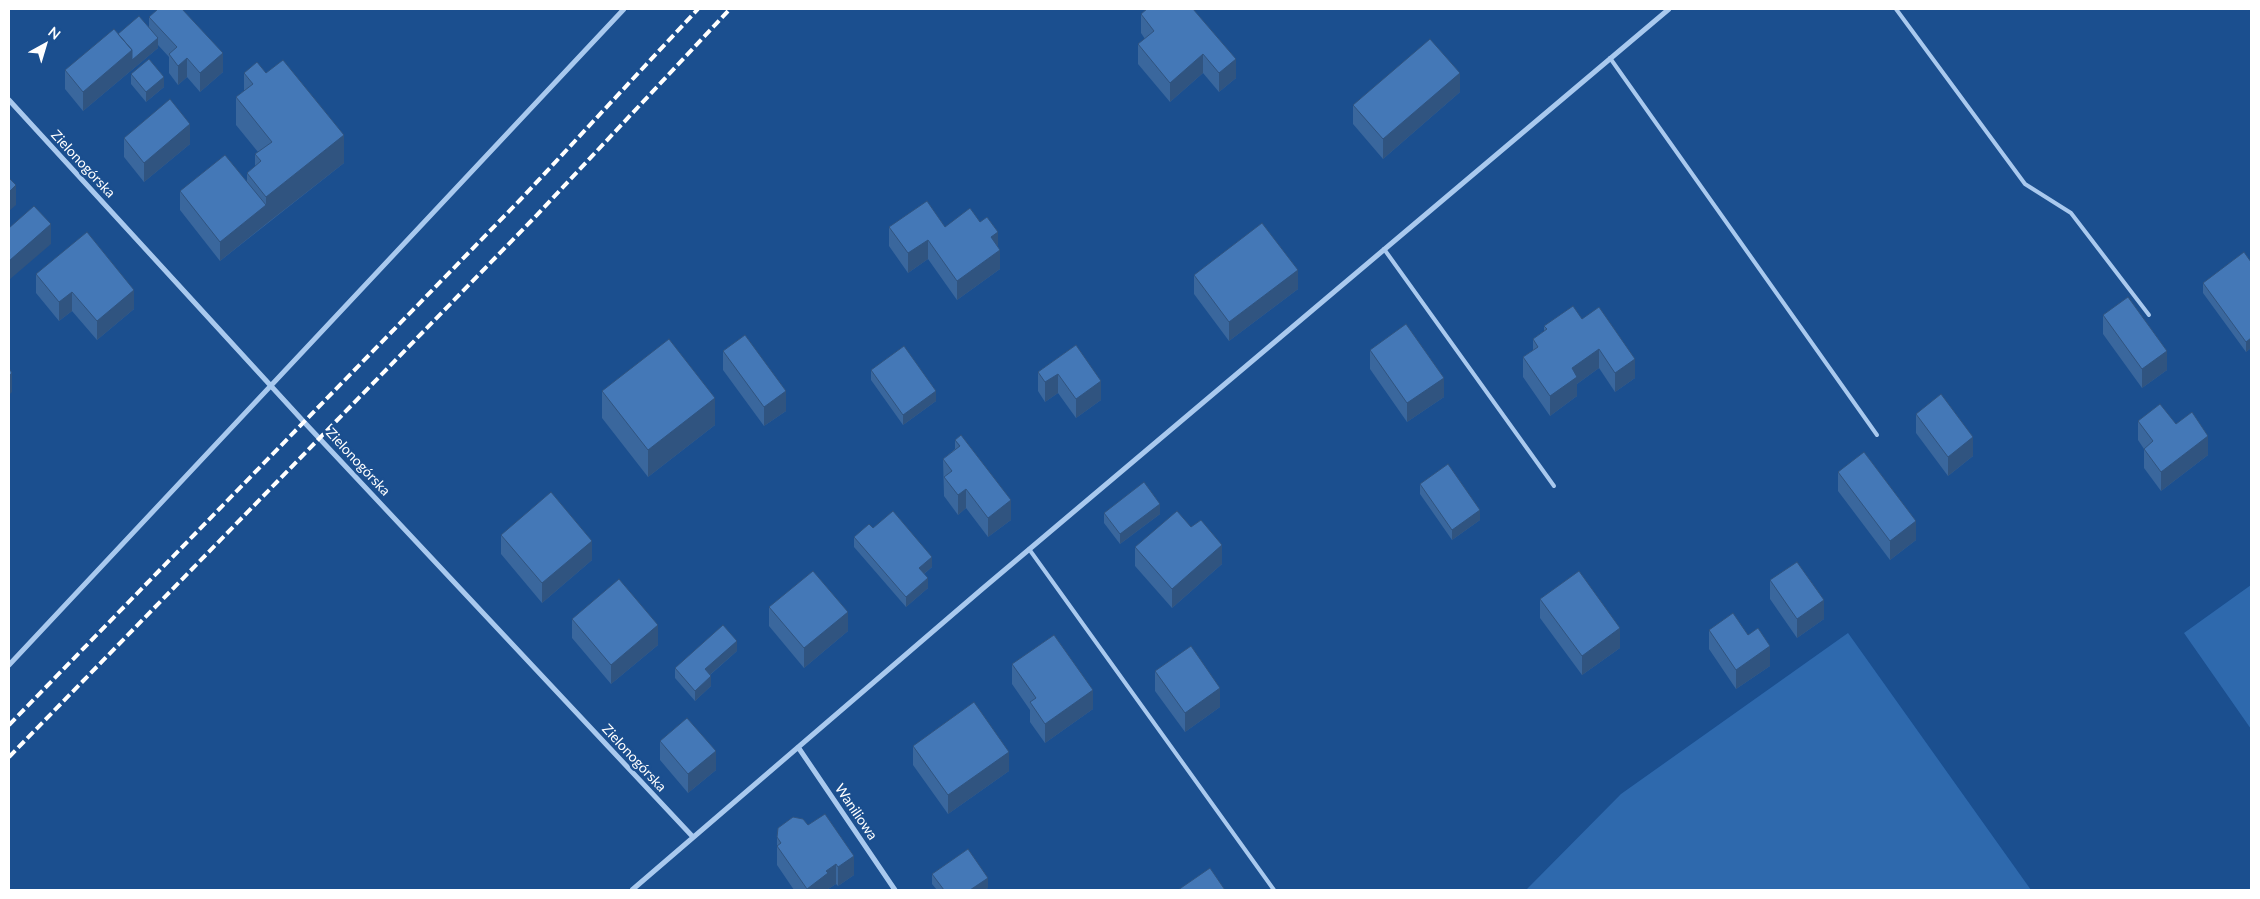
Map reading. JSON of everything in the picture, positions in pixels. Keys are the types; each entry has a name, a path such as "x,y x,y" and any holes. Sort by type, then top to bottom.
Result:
{"street":[{"path":"9,665 624,9"},
{"path":"632,890 1029,549 1668,9"},
{"name":"Zielonogórska","path":"9,100 271,385 693,837"},
{"name":"Waniliowa","path":"798,747 895,890"}],"lane":[{"path":"1896,9 2025,184 2070,213 2149,315"},
{"path":"1610,58 1877,435"},
{"path":"1384,250 1554,486"},
{"path":"1029,549 1274,890"}],"shaded area":[{"path":"2251,585 2251,729 2184,633"},
{"path":"1848,633 2031,890 1526,890 1621,794"}],"building":[{"path":"158,9 182,9 223,53 200,73 187,58 178,66 169,54 177,47 149,17"},
{"path":"1147,9 1193,9 1236,59 1219,73 1203,54 1170,83 1138,44 1154,31 1141,14"},
{"path":"139,16 158,38 132,60 132,50 118,34"},
{"path":"114,29 132,50 83,92 65,70"},
{"path":"1430,39 1460,73 1383,139 1353,105"},
{"path":"149,59 164,77 146,92 131,74"},
{"path":"283,60 344,135 266,197 247,173 261,161 255,154 272,142 236,97 253,84 244,73 257,62 266,73"},
{"path":"170,99 190,124 144,163 124,138"},
{"path":"225,155 266,205 220,242 180,191"},
{"path":"9,178 16,185 9,192"},
{"path":"927,201 945,227 970,208 980,222 987,217 998,232 991,237 1000,250 957,281 928,240 908,253 889,227"},
{"path":"34,206 51,224 9,261 9,228"},
{"path":"1262,223 1298,270 1229,322 1194,275"},
{"path":"87,232 134,290 97,321 72,292 59,302 36,274"},
{"path":"2244,252 2251,262 2251,338 2246,342 2203,283"},
{"path":"2128,297 2167,351 2142,369 2103,315"},
{"path":"1573,306 1582,319 1599,307 1635,359 1615,373 1599,349 1572,368 1577,377 1550,396 1523,357 1538,347 1533,339 1547,329 1544,326"},
{"path":"1406,324 1444,378 1407,403 1370,350"},
{"path":"745,335 786,391 764,407 723,351"},
{"path":"669,339 715,398 648,450 602,391"},
{"path":"1076,345 1101,381 1076,399 1058,374 1045,382 1038,372"},
{"path":"904,346 936,391 903,415 871,370"},
{"path":"1941,394 1973,437 1948,457 1916,414"},
{"path":"2160,404 2176,424 2192,412 2208,436 2161,472 2144,449 2153,441 2138,421"},
{"path":"961,435 1011,500 988,518 966,489 958,495 944,477 952,471 943,459 960,446 955,440"},
{"path":"1864,452 1916,521 1890,541 1838,472"},
{"path":"1448,464 1480,510 1452,530 1420,484"},
{"path":"1144,482 1160,504 1120,534 1104,513"},
{"path":"551,492 592,541 542,583 501,535"},
{"path":"893,511 932,557 919,568 928,578 906,597 854,537 869,524 873,528"},
{"path":"1177,511 1191,527 1201,520 1222,545 1172,589 1135,547"},
{"path":"1797,562 1824,600 1797,619 1770,580"},
{"path":"813,571 848,612 804,648 769,607"},
{"path":"1579,571 1620,628 1582,656 1540,599"},
{"path":"619,579 658,625 611,665 572,619"},
{"path":"1733,613 1748,635 1758,628 1770,646 1736,670 1709,630"},
{"path":"723,625 737,641 705,669 711,676 695,691 675,668"},
{"path":"1054,635 1093,690 1045,724 1030,702 1036,698 1012,664"},
{"path":"1191,646 1220,688 1185,713 1155,671"},
{"path":"974,702 1009,752 948,795 913,746"},
{"path":"687,718 716,751 688,774 660,741"},
{"path":"825,814 854,856 838,867 836,864 826,871 828,873 807,889 777,846 781,843 777,837 778,828 793,817 803,819 808,825"},
{"path":"968,849 988,878 970,890 944,890 932,874"},
{"path":"1210,868 1225,890 1178,890"}],"railway":[{"path":"9,725 520,200 698,9"},
{"path":"9,757 535,217 730,9"}]}
